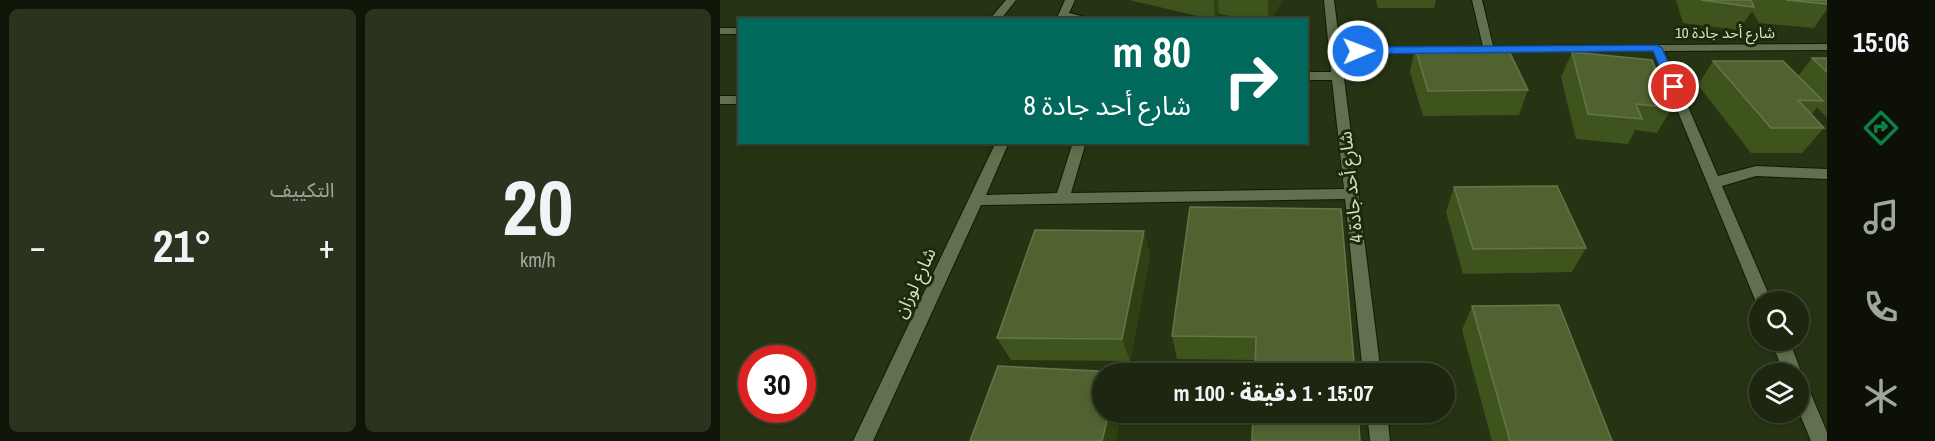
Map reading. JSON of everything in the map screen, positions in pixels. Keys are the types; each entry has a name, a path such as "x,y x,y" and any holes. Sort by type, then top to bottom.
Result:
{"street":[{"path":"996,18 1011,0"},
{"path":"1062,17 1070,0"},
{"name":"شارع أحد جادة 4","path":"1329,0 1371,363"},
{"name":"شارع أحد جادة 10","path":"1477,0 1482,50 1827,47"},
{"path":"720,31 738,31"},
{"path":"1657,48 1759,291"},
{"path":"1336,51 1453,50"},
{"path":"1308,76 1338,76"},
{"path":"720,100 738,100"},
{"name":"شارع لوزان","path":"862,441 1002,144"},
{"path":"1062,199 1079,144"},
{"path":"1715,183 1734,173 1760,169 1827,174"},
{"path":"976,200 1352,194"},
{"path":"1809,412 1821,441"},
{"path":"1378,423 1380,441"}],"building":[{"path":"1701,0 1751,0 1754,7"},
{"path":"1786,0 1827,0 1827,4"},
{"path":"1415,47 1507,47 1528,90 1428,91"},
{"path":"1572,52 1652,60 1672,108 1636,104 1642,119 1588,114"},
{"path":"1812,58 1827,58 1827,72"},
{"path":"1713,61 1783,61 1823,101 1798,100 1824,128 1771,128"},
{"path":"1557,186 1586,248 1473,249 1454,187"},
{"path":"1190,207 1341,209 1354,363 1255,363 1256,337 1172,336"},
{"path":"1035,230 1144,231 1122,339 997,338"},
{"path":"1559,305 1612,441 1510,441 1472,306"},
{"path":"998,366 1092,371 1092,423 1106,423 1102,441 970,441"},
{"path":"1253,423 1359,423 1360,441 1252,441"}],"route":[{"path":"1358,51 1657,48 1674,87"}]}
